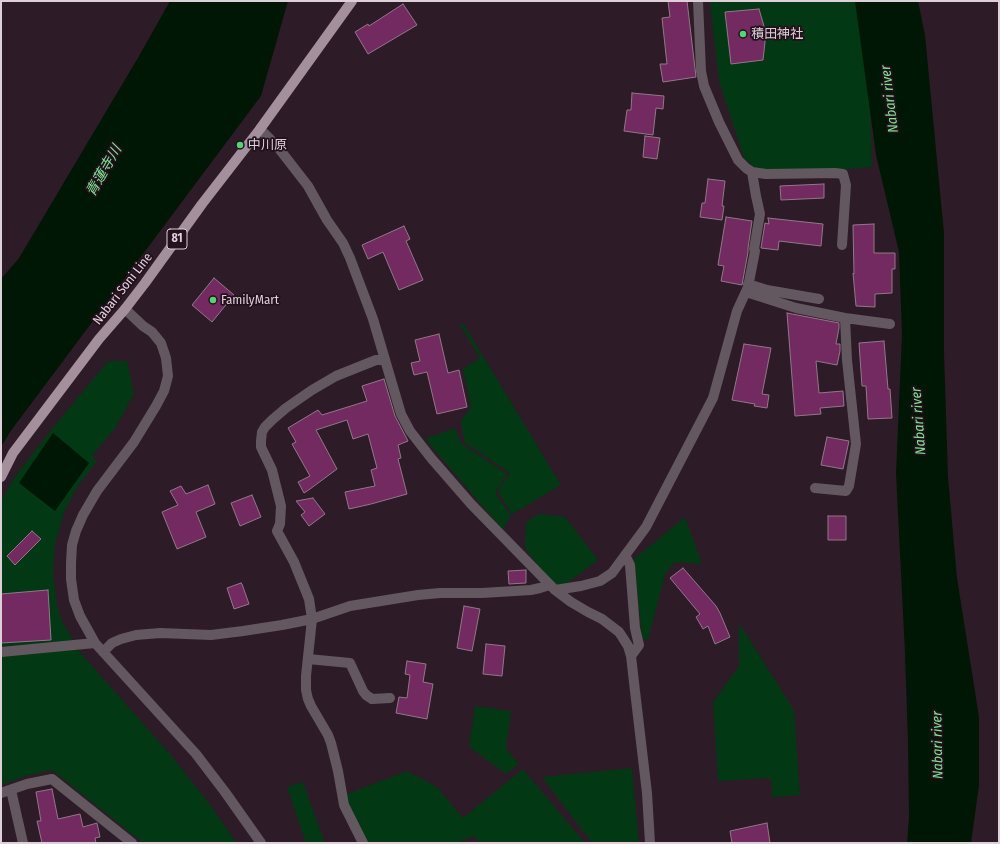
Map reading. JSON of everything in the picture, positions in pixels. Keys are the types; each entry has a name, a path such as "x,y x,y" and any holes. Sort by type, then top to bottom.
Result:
{"main road":[{"name":"Nabari Soni Line","path":"1,477 13,452 100,339 125,310 202,204 260,129 352,1"}],"street":[{"path":"698,1 701,70 704,86 719,122 738,160 752,172 766,174 843,174 846,185 842,245"},
{"path":"260,129 277,146 308,186 327,220 343,242 370,312 401,414 410,431 471,504 553,587 571,602 602,619 619,632 628,646 631,656 648,793 650,843"},
{"path":"103,652 112,643 136,635 160,633 211,635 244,631 282,626 312,619 350,606 418,595 440,593 482,593 581,586 600,581 612,573 646,527 713,398 737,311 747,288 755,251 754,249 760,214 752,172"},
{"path":"747,288 819,299"},
{"path":"747,288 796,308 845,318 890,324"},
{"path":"125,310 152,332 161,343 166,358 168,376 164,391 134,442 97,491 83,514 72,545 71,579 74,600 80,616 95,643 196,754 261,843"},
{"path":"815,488 846,491 849,486 856,444 845,318"},
{"path":"363,843 344,805 338,772 328,735 308,699 306,690 312,619 309,599 294,562 277,531 280,524 281,506 272,470 261,447 261,441 262,432 286,408 330,378 376,360 385,360"},
{"path":"625,555 630,565 635,628 639,645 631,656"},
{"path":"1,652 95,643"},
{"path":"308,658 350,663 366,695 372,699 390,698"},
{"path":"1,794 27,784 52,779 121,839 132,843"},
{"path":"11,790 23,843"}],"green space":[{"path":"710,1 866,1 872,167 848,169 768,170 754,167 744,158 719,81"},
{"path":"463,323 561,485 512,514 498,491 510,473 464,442 461,421 471,407 463,369 480,358 460,325"},
{"path":"108,361 127,361 134,394 115,428 92,456 97,461 78,486 65,510 55,544 53,572 57,606 62,621 79,651 170,754 208,802 237,843 143,843 52,770 26,776 1,785 1,501 16,475"},
{"path":"455,428 461,443 507,474 495,493 511,515 503,530 425,439"},
{"path":"539,514 565,517 598,560 557,591 525,548 526,522"},
{"path":"685,517 702,564 675,562 665,574 648,640 642,638 634,559"},
{"path":"739,623 794,710 800,795 772,797 771,778 718,781 713,702 739,666"},
{"path":"475,706 511,711 506,748 519,764 506,774 469,747"},
{"path":"632,768 639,843 592,843 542,777"},
{"path":"523,769 585,843 478,843 475,836 456,843 360,843 342,796 407,771 437,787 463,818"},
{"path":"303,782 325,843 306,843 287,787"}],"water":[{"name":"青蓮寺川","path":"170,1 288,1 261,96 10,432 1,447 1,279 19,258"},
{"name":"Nabari river","path":"855,1 918,1 925,35 944,233 944,352 948,477 957,578 979,717 979,785 971,843 907,843 909,818 908,742 896,473 902,335 899,252 876,155"},
{"path":"53,433 89,463 55,511 19,483"}],"building":[{"path":"668,1 687,1 696,77 663,82 660,64 667,64 662,18 670,17"},
{"path":"403,4 417,25 368,54 355,32 368,24 369,26"},
{"path":"759,9 766,33 763,60 731,64 725,12"},
{"path":"632,93 664,96 663,109 656,108 653,135 624,131 627,110 631,110"},
{"path":"645,136 660,138 657,159 643,157"},
{"path":"708,179 725,181 722,220 700,217 702,203 705,203"},
{"path":"824,184 824,198 781,200 780,186"},
{"path":"726,217 752,221 742,285 721,281 724,266 718,265"},
{"path":"768,218 823,224 821,246 779,241 778,250 761,248 765,223 769,224"},
{"path":"874,224 874,253 895,253 895,269 892,269 892,293 875,294 875,307 856,306 853,273 854,274 853,225"},
{"path":"404,226 410,239 406,241 423,280 399,290 383,252 368,259 362,245"},
{"name":"FamilyMart","path":"214,278 234,295 212,322 192,305"},
{"path":"787,313 839,323 836,344 840,344 840,351 837,365 816,361 819,393 843,391 844,406 820,408 821,414 795,416"},
{"path":"439,334 448,373 459,370 467,407 437,414 427,372 414,375 411,363 420,361 415,340"},
{"path":"884,341 892,418 868,419 866,386 862,386 859,343"},
{"path":"744,344 771,348 762,394 769,395 767,408 754,406 755,404 732,400"},
{"path":"384,379 395,416 408,441 398,445 401,458 398,459 407,494 349,509 345,492 375,486 371,470 377,468 368,434 353,439 347,420 316,430 337,469 304,493 298,482 310,476 292,444 296,442 288,428 318,410 322,415 367,401 362,386"},
{"path":"827,437 849,441 843,469 821,465"},
{"path":"208,485 215,504 196,512 206,537 177,549 162,512 178,505 170,491 181,486 186,494"},
{"path":"252,495 261,517 240,526 231,503"},
{"path":"313,498 325,514 309,526 301,515 305,512 296,501"},
{"path":"828,516 846,516 846,540 828,540"},
{"path":"32,531 41,539 15,565 7,556"},
{"path":"683,568 716,606 730,637 715,644 708,626 703,629 696,617 700,614 670,578"},
{"path":"526,570 526,583 509,584 508,571"},
{"path":"241,583 249,604 234,609 227,588"},
{"path":"48,590 51,640 1,643 1,594"},
{"path":"464,606 480,609 472,651 457,648"},
{"path":"486,644 505,646 502,676 483,674"},
{"path":"407,661 426,664 423,682 433,684 427,719 396,713 399,697 407,698 410,675 405,674"},
{"path":"52,789 58,819 80,814 83,827 97,823 100,837 95,838 96,843 42,843 37,821 41,821 36,792"},
{"path":"767,823 770,843 732,843 730,831"}],"place":[{"name":"積田神社","path":"743,34"},
{"name":"中川原","path":"240,145"},
{"name":"FamilyMart","path":"213,300"}]}
